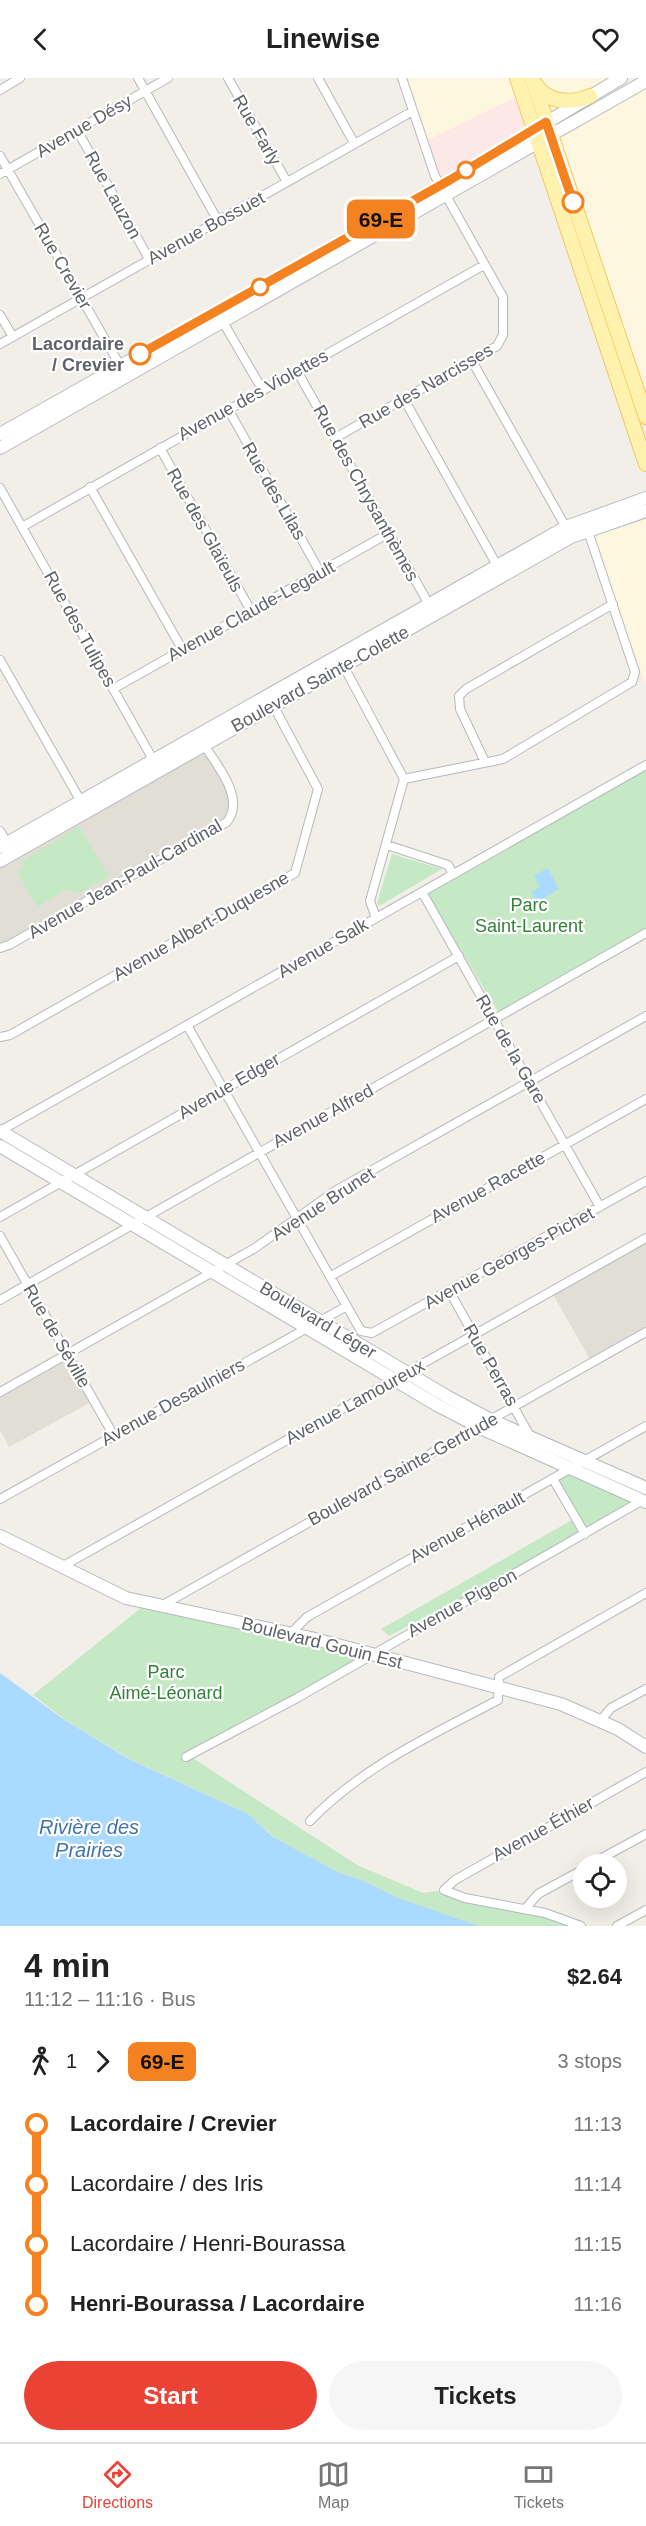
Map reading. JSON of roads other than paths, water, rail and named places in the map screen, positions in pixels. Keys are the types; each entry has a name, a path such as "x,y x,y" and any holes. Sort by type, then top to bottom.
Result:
{"main road":[{"path":"517,78 540,125"},
{"path":"532,78 544,140 643,446 646,464"},
{"path":"532,78 541,92 550,97 569,102 590,96"},
{"path":"0,434 224,322 443,190 540,125 621,78"},
{"path":"0,448 123,371 443,190 544,140 646,81"},
{"path":"544,140 646,417"},
{"name":"Boulevard Sainte-Colette","path":"0,861 7,848 84,807 500,570 569,532 646,498"},
{"name":"Boulevard Sainte-Colette","path":"586,525 646,511"},
{"name":"Boulevard Léger","path":"0,1131 75,1173 406,1372 491,1420 585,1461 645,1497"},
{"name":"Boulevard Léger","path":"0,1146 393,1380 478,1427 571,1469 645,1497"},
{"name":"Boulevard Gouin Est","path":"0,1536 63,1566 116,1595 374,1653 561,1704 600,1721 646,1747"}],"street":[{"path":"0,90 20,78"},
{"path":"138,78 218,221"},
{"name":"Avenue Désy","path":"4,171 168,78"},
{"name":"Rue Farly","path":"228,78 287,182"},
{"path":"318,78 354,143"},
{"name":"Rue des Narcisses","path":"335,438 497,346 503,335 503,297 443,190 402,78"},
{"name":"Avenue Bossuet","path":"0,344 413,111"},
{"name":"Rue Lauzon","path":"77,130 149,260"},
{"name":"Rue Crevier","path":"0,156 4,171 123,371"},
{"name":"Avenue des Violettes","path":"22,527 484,265"},
{"path":"0,315 13,337"},
{"path":"224,322 262,389"},
{"path":"472,361 569,532"},
{"name":"Rue des Chrysanthèmes","path":"297,371 432,609"},
{"path":"404,399 500,570"},
{"name":"Rue des Lilas","path":"228,410 320,572"},
{"name":"Rue des Glaïeuls","path":"160,448 251,611"},
{"path":"90,487 182,649"},
{"name":"Rue des Tulipes","path":"0,488 157,765"},
{"path":"404,779 503,759 632,682 635,672 586,525"},
{"name":"Avenue Claude-Legault","path":"113,689 389,534"},
{"path":"485,762 460,709 459,696 466,689 613,604"},
{"path":"0,660 84,807"},
{"path":"341,660 404,779 370,901 376,918"},
{"name":"Avenue Albert-Duquesne","path":"0,1037 10,1035 295,873 318,789 270,700"},
{"name":"Avenue Jean-Paul-Cardinal","path":"0,948 227,822 234,800 202,739"},
{"name":"Avenue Salk","path":"0,1131 646,765"},
{"path":"0,831 7,848"},
{"path":"387,845 448,865 453,874"},
{"name":"Rue de la Gare","path":"422,892 600,1207"},
{"name":"Avenue Alfred","path":"0,1300 646,933"},
{"name":"Avenue Edger","path":"0,1217 60,1180 459,956"},
{"name":"Avenue Brunet","path":"0,1392 226,1264 334,1191 646,1016"},
{"path":"187,1025 347,1306"},
{"name":"Avenue Racette","path":"331,1276 646,1099"},
{"name":"Avenue Georges-Pichet","path":"347,1306 361,1331 372,1334 646,1181"},
{"name":"Rue de Séville","path":"0,1236 114,1436"},
{"name":"Avenue Lamoureux","path":"63,1566 646,1238"},
{"name":"Rue Perras","path":"450,1292 531,1438"},
{"name":"Avenue Desaulniers","path":"0,1499 347,1306"},
{"name":"Boulevard Sainte-Gertrude","path":"161,1606 646,1332"},
{"name":"Avenue Hénault","path":"291,1633 307,1617 646,1426"},
{"path":"553,1479 585,1534"},
{"name":"Avenue Pigeon","path":"186,1757 229,1736 585,1534 645,1497"},
{"path":"310,1821 339,1793 380,1764 498,1700 499,1677 646,1593"},
{"path":"600,1721 611,1708 646,1689"},
{"name":"Avenue Éthier","path":"525,1909 465,1898 444,1890 454,1880 646,1772"},
{"path":"609,1854 646,1834"},
{"path":"573,1875 538,1894 525,1909 581,1926"},
{"path":"617,1926 646,1910"}],"water":[{"path":"548,868 559,889 537,902 531,892 540,887 534,876"},
{"name":"Rivière des Prairies","path":"0,1673 66,1721 129,1759 248,1814 273,1837 340,1873 364,1881 398,1898 479,1926 0,1926"}],"place":[{"name":"Lacordaire / Crevier","path":"140,354"}],"park label":[{"name":"Parc Saint-Laurent","path":"529,915"},
{"name":"Parc Aimé-Léonard","path":"166,1682"}]}
